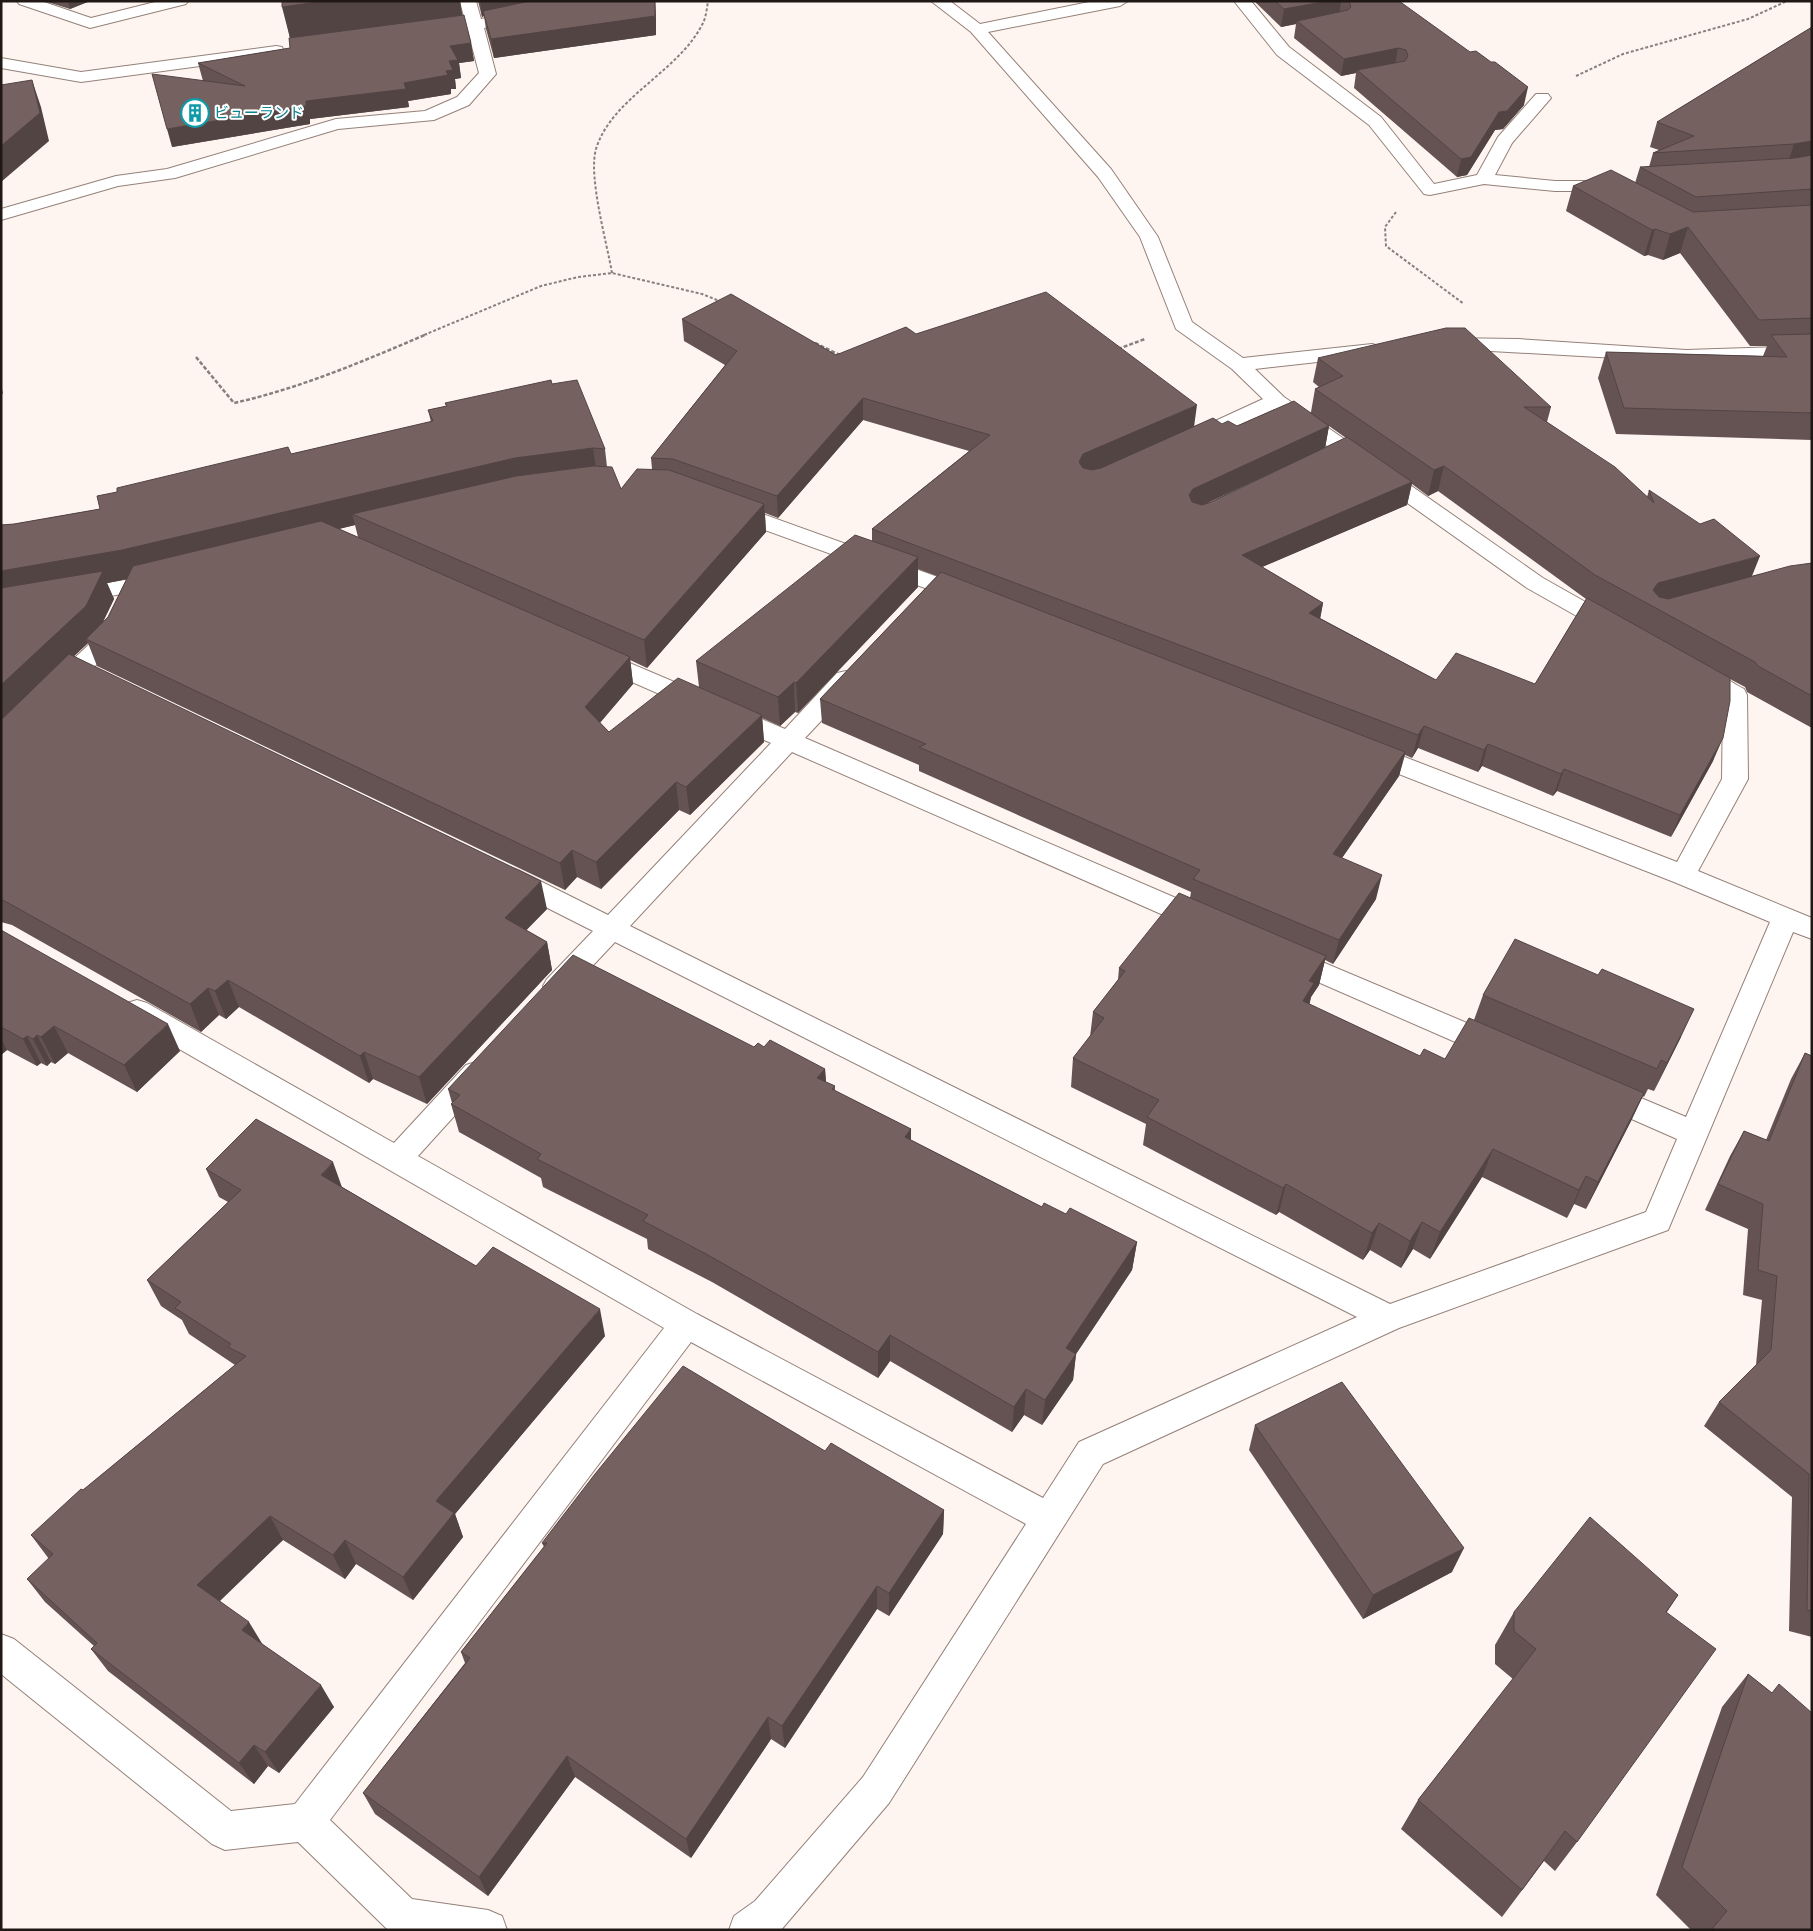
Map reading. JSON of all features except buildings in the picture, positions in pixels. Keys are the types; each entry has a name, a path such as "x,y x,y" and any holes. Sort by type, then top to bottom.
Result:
{"street":[{"path":"25,1 90,23 180,1"},
{"path":"1,215 116,181 168,174 336,124 428,116 463,101 488,74 468,1"},
{"path":"416,33 475,25 591,1"},
{"path":"938,1 977,29 1105,173 1149,237 1183,325 1239,365 1276,401 1336,452 1535,583 1630,637"},
{"path":"977,29 1120,1"},
{"path":"1242,1 1283,50 1375,121 1430,190 1484,179 1555,186 1617,189"},
{"path":"1271,36 1290,32"},
{"path":"1,63 81,77 288,50"},
{"path":"1329,85 1348,82"},
{"path":"1484,179 1504,142 1542,98"},
{"path":"1429,344 1518,345 1686,356 1812,352"},
{"path":"1239,365 1392,347"},
{"path":"1179,444 1276,401"},
{"path":"712,503 982,602"},
{"path":"1,609 133,587 180,576"},
{"path":"916,605 936,584"},
{"path":"43,702 110,639 133,587"},
{"path":"577,649 1227,932"},
{"path":"539,1006 612,926 862,662"},
{"path":"1683,666 1735,695 1735,779 1683,875"},
{"path":"78,668 104,682"},
{"path":"748,1930 769,1915 876,1790 1091,1453 1388,1318 1658,1221 1694,1133 1798,924 1683,875 1351,746"},
{"path":"487,866 612,926 1388,1318"},
{"path":"1263,947 1520,1058"},
{"path":"113,997 686,1324 1049,1519"},
{"path":"398,1158 492,1056"},
{"path":"1584,1086 1694,1133"},
{"path":"1,1651 226,1831 305,1822 686,1324"},
{"path":"305,1822 403,1917 488,1930"}],"path":[{"path":"612,273 597,185 595,150 611,121 690,46 704,24 708,1"},
{"path":"1542,98 1580,74 1615,57 1661,42 1749,20 1787,1"},
{"path":"1430,190 1388,218 1383,232 1386,246 1518,345"},
{"path":"196,357 234,403 273,394 363,360 541,286 578,277 612,273 702,294 728,304"},
{"path":"1110,353 1183,325"},
{"path":"811,341 844,357"},
{"path":"1,390 2,394"}],"place":[{"name":"ビューランド","path":"195,113"}]}
